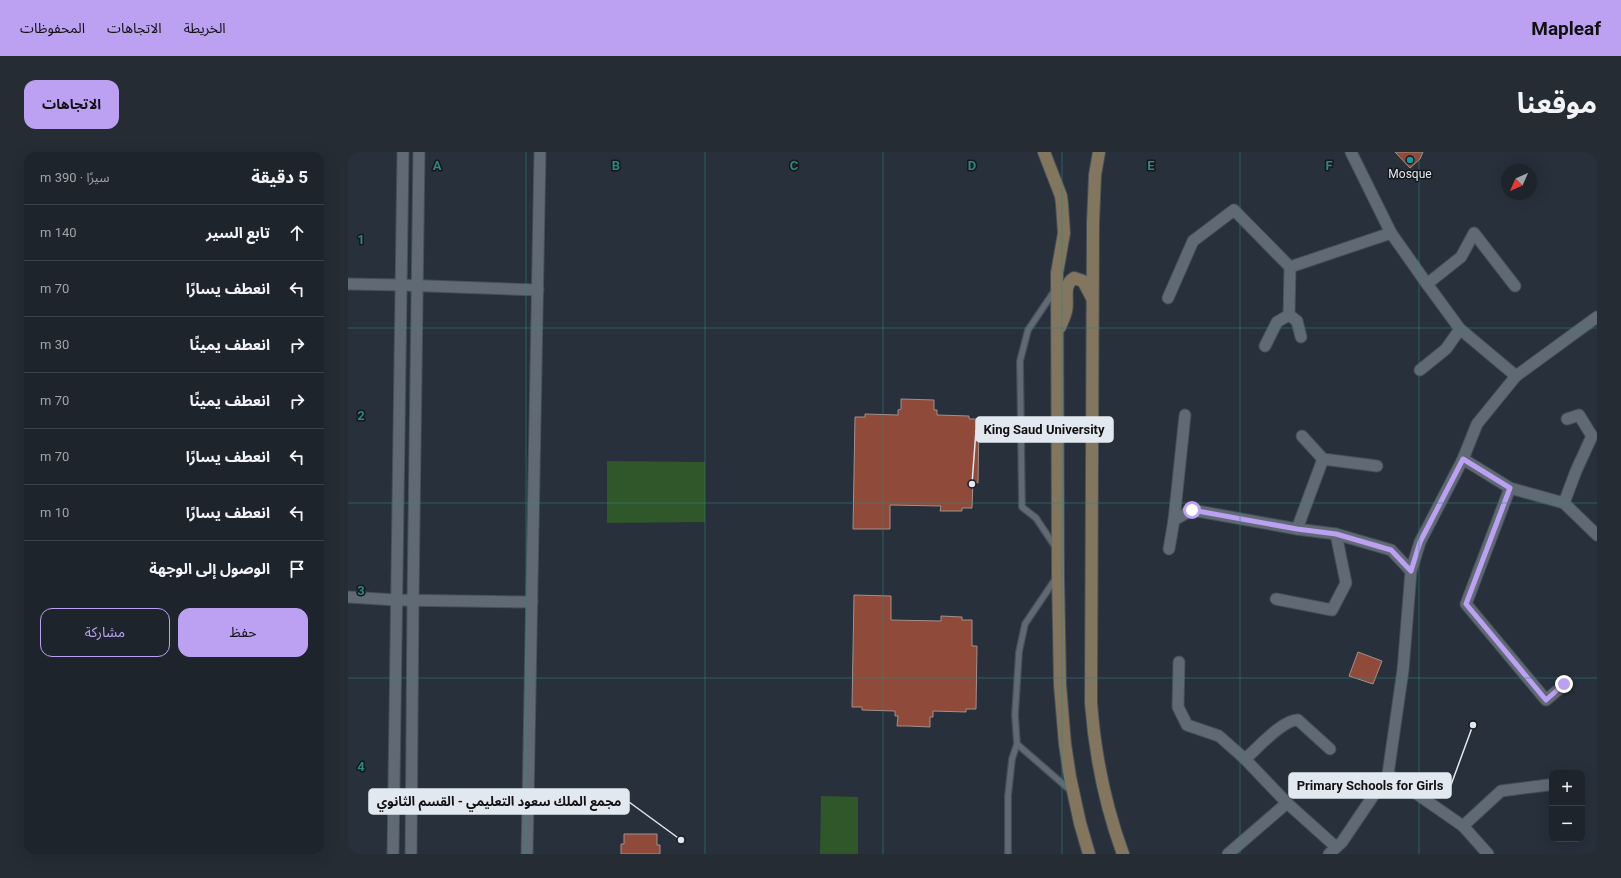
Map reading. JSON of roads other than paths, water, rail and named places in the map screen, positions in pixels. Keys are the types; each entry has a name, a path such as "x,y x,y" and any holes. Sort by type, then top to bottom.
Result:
{"street":[{"path":"393,854 403,152"},
{"path":"411,854 419,152"},
{"path":"526,854 540,152"},
{"path":"1044,152 1061,196 1064,233 1057,273 1058,576 1061,712 1074,794 1089,854"},
{"path":"1099,152 1093,196 1091,704 1101,779 1112,825 1123,854"},
{"path":"1351,152 1391,233 1460,329 1516,376"},
{"path":"1168,298 1193,241 1234,210 1290,267 1288,315"},
{"path":"1290,267 1391,233"},
{"path":"1427,284 1461,257 1474,233 1515,286"},
{"path":"1057,334 1066,311 1067,288 1070,280 1074,278 1083,281 1093,299"},
{"path":"348,284 538,290"},
{"path":"1288,315 1297,321 1301,337"},
{"path":"1265,346 1277,322 1288,315"},
{"path":"1180,662 1178,707 1187,725 1218,736 1245,759 1332,850 1342,842 1388,774 1403,670 1411,571 1420,542 1463,459 1477,424 1516,376 1597,317"},
{"path":"1420,370 1446,349 1460,329"},
{"path":"1169,549 1174,520 1185,415"},
{"path":"1564,503 1576,471 1592,436 1579,415 1567,419"},
{"path":"1302,436 1323,459 1377,466"},
{"path":"1297,529 1323,459"},
{"path":"1463,459 1510,488 1564,503 1597,535"},
{"path":"1510,488 1466,604 1546,700 1564,684"},
{"path":"1174,520 1192,510 1297,529 1336,534 1391,550 1411,571"},
{"path":"1276,599 1332,610 1346,583 1336,534"},
{"path":"348,597 396,600 532,602"},
{"path":"1245,759 1284,725 1295,720 1298,720 1330,749"},
{"path":"1388,774 1462,826 1488,854"},
{"path":"1462,826 1501,791 1548,784"},
{"path":"1228,854 1287,803"}],"lane":[{"path":"1057,286 1028,330 1020,361 1022,507 1036,518 1058,551"},
{"path":"1008,854 1008,796 1012,759 1017,744 1015,715 1019,652 1025,624 1058,576"},
{"path":"1017,744 1074,794"}],"place":[{"name":"Mosque","path":"1410,160"},
{"name":"King Saud University","path":"972,484"},
{"name":"Primary Schools for Girls","path":"1473,725"},
{"name":"مجمع الملك سعود التعليمي - القسم الثانوي","path":"681,840"}]}
